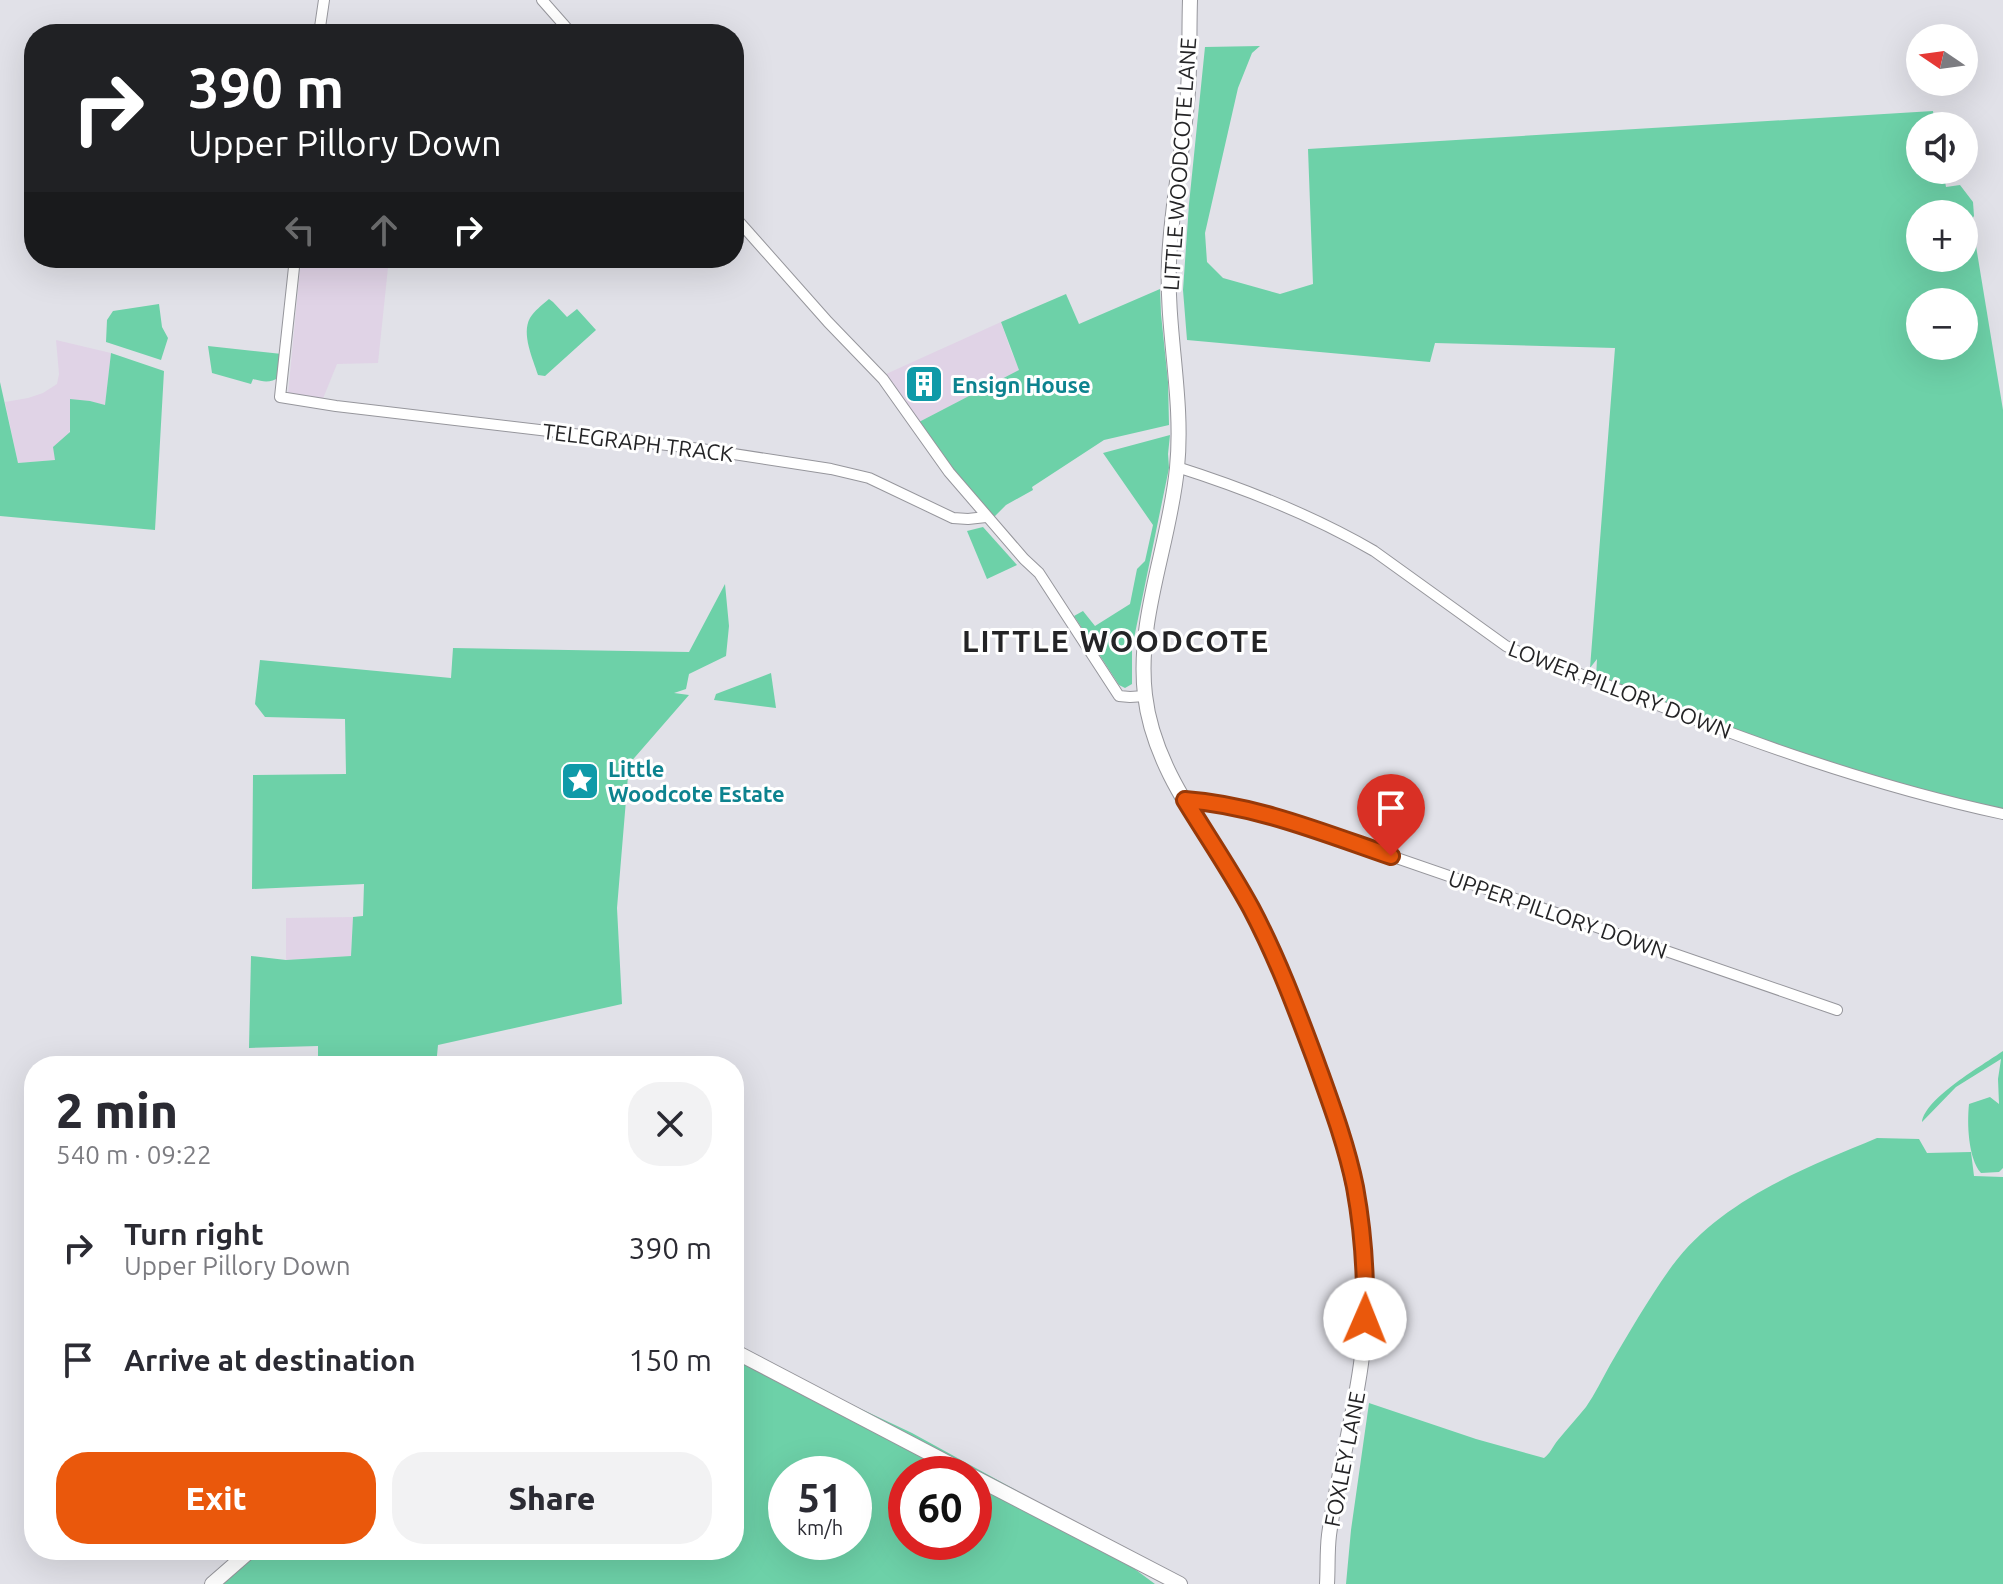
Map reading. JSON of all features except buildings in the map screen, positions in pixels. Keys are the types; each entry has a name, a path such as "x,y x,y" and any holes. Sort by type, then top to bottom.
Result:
{"main road":[{"name":"LITTLE WOODCOTE LANE","path":"1160,755 1145,696 1145,649 1177,467 1179,409 1170,321 1169,260 1188,89 1190,0"},
{"name":"FOXLEY LANE","path":"1160,755 1269,943 1329,1097 1354,1184 1363,1241 1365,1319 1357,1392 1329,1537 1327,1584"},
{"path":"744,1356 935,1456"},
{"path":"992,1486 1180,1584"},
{"path":"212,1584 240,1560"}],"street":[{"path":"320,24 324,0"},
{"path":"542,0 563,24"},
{"path":"744,227 883,379 949,472 1039,573 1119,696 1145,696"},
{"name":"TELEGRAPH TRACK","path":"294,268 280,397 701,449 831,469 869,478 953,518 986,517"},
{"name":"LOWER PILLORY DOWN","path":"1177,467 1263,498 1355,540 1506,646 1525,656 1580,674 1707,725 1838,769 1900,789 2003,814"},
{"name":"UPPER PILLORY DOWN","path":"1185,800 1217,803 1301,825 1837,1010"}],"shaded area":[{"path":"388,268 378,363 337,364 322,401 288,394 300,269"},
{"path":"1001,322 1020,370 919,422 886,374"},
{"path":"56,340 111,353 105,406 90,401 65,438 56,460 18,463 5,402 43,393 57,384"},
{"path":"353,917 351,956 286,960 286,918"}],"green space":[{"path":"1260,46 1252,53 1238,88 1205,233 1207,262 1223,278 1280,294 1313,284 1308,149 1906,113 1906,184 1960,185 1971,200 1906,200 1906,272 1978,272 1978,258 2003,410 2003,811 1888,782 1708,723 1596,678 1597,659 1590,668 1615,348 1435,343 1430,362 1187,340 1183,290 1205,47"},
{"path":"1160,289 1169,425 1104,440 1032,487 1033,490 1006,505 994,517 950,470 919,422 1019,370 1001,322 1066,294 1079,324"},
{"path":"549,299 567,317 577,309 596,330 545,376 538,375 527,331 532,315"},
{"path":"159,304 162,327 168,338 161,360 106,342 107,320 113,311"},
{"path":"208,346 282,354 280,377 267,381 253,379 251,384 212,373"},
{"path":"111,353 164,371 155,530 0,516 0,382 18,463 55,460 53,447 70,432 70,399 105,405"},
{"path":"1170,435 1169,468 1132,648 1132,684 1125,688 1119,685 1074,616 1083,611 1095,626 1130,604 1137,569 1145,561 1153,525 1103,453"},
{"path":"983,527 1017,565 987,579 967,531"},
{"path":"725,584 729,626 726,656 689,674 686,689 674,693 689,695 629,764 617,908 622,1004 438,1045 437,1056 318,1056 318,1046 249,1048 251,956 286,960 351,956 353,917 363,916 364,884 252,889 253,775 346,774 345,719 265,717 255,704 260,660 451,678 453,648 689,652"},
{"path":"771,673 776,708 714,700 716,694"},
{"path":"2003,1051 2003,1168 1999,1172 1981,1173 1971,1150 1969,1104 1990,1097 1999,1104 2001,1059 1956,1087 1922,1122 1933,1103 1944,1093"},
{"path":"1877,1138 1919,1139 1927,1153 1971,1152 1974,1176 2003,1177 2003,1584 1346,1584 1369,1403 1544,1458 1586,1407 1655,1290 1692,1243 1714,1223 1765,1189"},
{"path":"744,1354 954,1456 888,1456 888,1560 992,1560 992,1477 1063,1516 1155,1584 218,1584 246,1560 744,1560"}],"place":[{"name":"Ensign House","path":"924,384"},
{"name":"Little Woodcote Estate","path":"580,781"}],"district":[{"name":"LITTLE WOODCOTE","path":"1116,641"}],"route":[{"path":"1365,1319 1363,1241 1354,1184 1337,1121 1269,943 1185,800 1217,803 1301,825 1391,856"}]}
